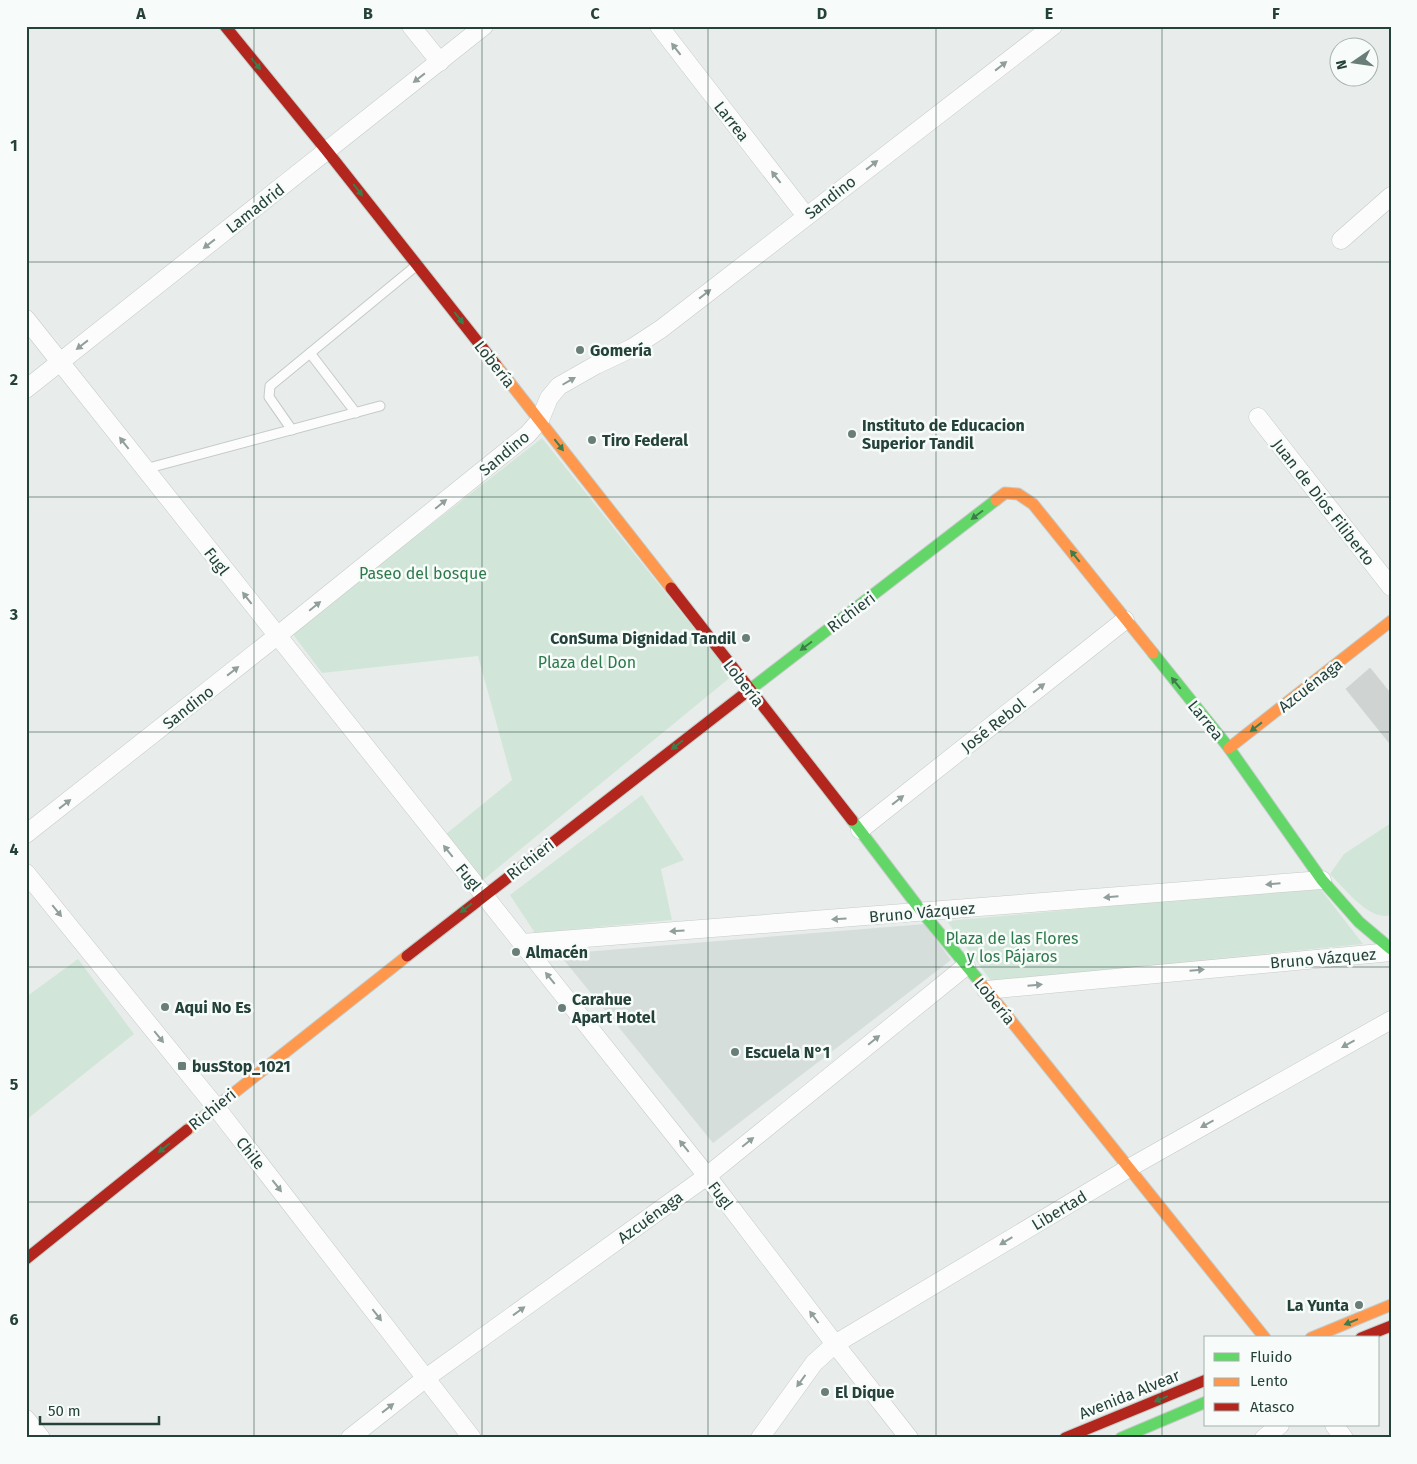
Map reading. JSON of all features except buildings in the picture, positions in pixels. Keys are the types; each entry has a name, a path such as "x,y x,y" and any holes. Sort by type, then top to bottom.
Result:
{"street":[{"name":"Lobería","path":"225,26 327,151 540,420 922,912 1263,1336"},
{"path":"411,26 440,62"},
{"name":"Lamadrid","path":"26,389 484,26"},
{"name":"Larrea","path":"659,26 806,216"},
{"name":"Sandino","path":"26,834 277,636 528,434 540,420 549,398 559,386 596,365 632,348 661,329 1052,26"},
{"path":"1341,240 1391,196"},
{"name":"Fugl","path":"26,320 707,1176 909,1438"},
{"name":"Juan de Dios Filiberto","path":"1258,417 1391,587"},
{"name":"Richieri","path":"26,1259 215,1106 483,894 1005,493 1018,494"},
{"name":"Larrea","path":"1018,494 1033,504 1229,748 1322,880 1359,922 1391,950"},
{"name":"José Rebol","path":"860,830 1125,620"},
{"name":"Azcuénaga","path":"1229,748 1391,621"},
{"name":"Chile","path":"26,873 215,1106 472,1438"},
{"name":"Bruno Vázquez","path":"522,943 1322,880"},
{"name":"Bruno Vázquez","path":"986,990 1391,950"},
{"name":"Azcuénaga","path":"350,1438 426,1378 707,1176 966,966"},
{"name":"Libertad","path":"760,1438 814,1363 835,1344 1129,1168 1391,1020"},
{"path":"1316,1336 1391,1305"},
{"path":"1366,1336 1391,1326"},
{"name":"Avenida Alvear","path":"1065,1438 1204,1381"},
{"path":"1121,1438 1204,1403"},
{"path":"26,1419 41,1438"},
{"path":"1264,1438 1279,1426"},
{"path":"1335,1426 1344,1438"}],"lane":[{"path":"292,430 268,397 270,386 417,266"},
{"path":"310,353 356,413"},
{"path":"145,469 380,406"}],"shaded area":[{"name":"Escuela N°1","path":"925,924 951,960 713,1143 559,954"}],"green space":[{"name":"Plaza del Don","path":"542,438 732,676 483,880 446,834 512,780 478,656 322,673 292,633"},
{"path":"642,795 684,860 661,869 672,920 535,933 510,895"},
{"path":"1391,823 1391,915 1383,916 1366,909 1330,874 1344,854"},
{"name":"Plaza de las Flores y los Pájaros","path":"1319,887 1363,944 991,981 947,921"},
{"path":"78,959 134,1034 26,1120 26,997"}],"traffic: fast":[{"path":"748,691 996,500"},
{"path":"1153,653 1229,748 1322,880 1359,922 1391,949"},
{"path":"852,820 922,912 980,982"},
{"path":"1121,1438 1204,1403"}],"traffic: slow":[{"path":"496,365 671,588"},
{"path":"996,500 1005,493 1018,494 1033,504 1153,653"},
{"path":"1229,748 1391,621"},
{"path":"187,1130 407,956"},
{"path":"980,982 1263,1336"},
{"path":"1316,1336 1391,1305"}],"traffic: jam":[{"path":"225,26 327,151 496,365"},
{"path":"671,588 852,820"},
{"path":"407,956 748,691"},
{"path":"26,1259 187,1130"},
{"path":"1366,1336 1391,1326"},
{"path":"1065,1438 1204,1381"}],"place":[{"name":"Gomería","path":"580,350"},
{"name":"Instituto de Educacion Superior Tandil","path":"852,434"},
{"name":"Tiro Federal","path":"592,440"},
{"name":"ConSuma Dignidad Tandil","path":"746,638"},
{"name":"Almacén","path":"516,952"},
{"name":"Aqui No Es","path":"165,1007"},
{"name":"Carahue Apart Hotel","path":"562,1008"},
{"name":"Escuela N°1","path":"735,1052"},
{"name":"busStop_1021","path":"182,1066"},
{"name":"La Yunta","path":"1359,1305"},
{"name":"El Dique","path":"825,1392"}],"park label":[{"name":"Paseo del bosque","path":"423,573"}]}
